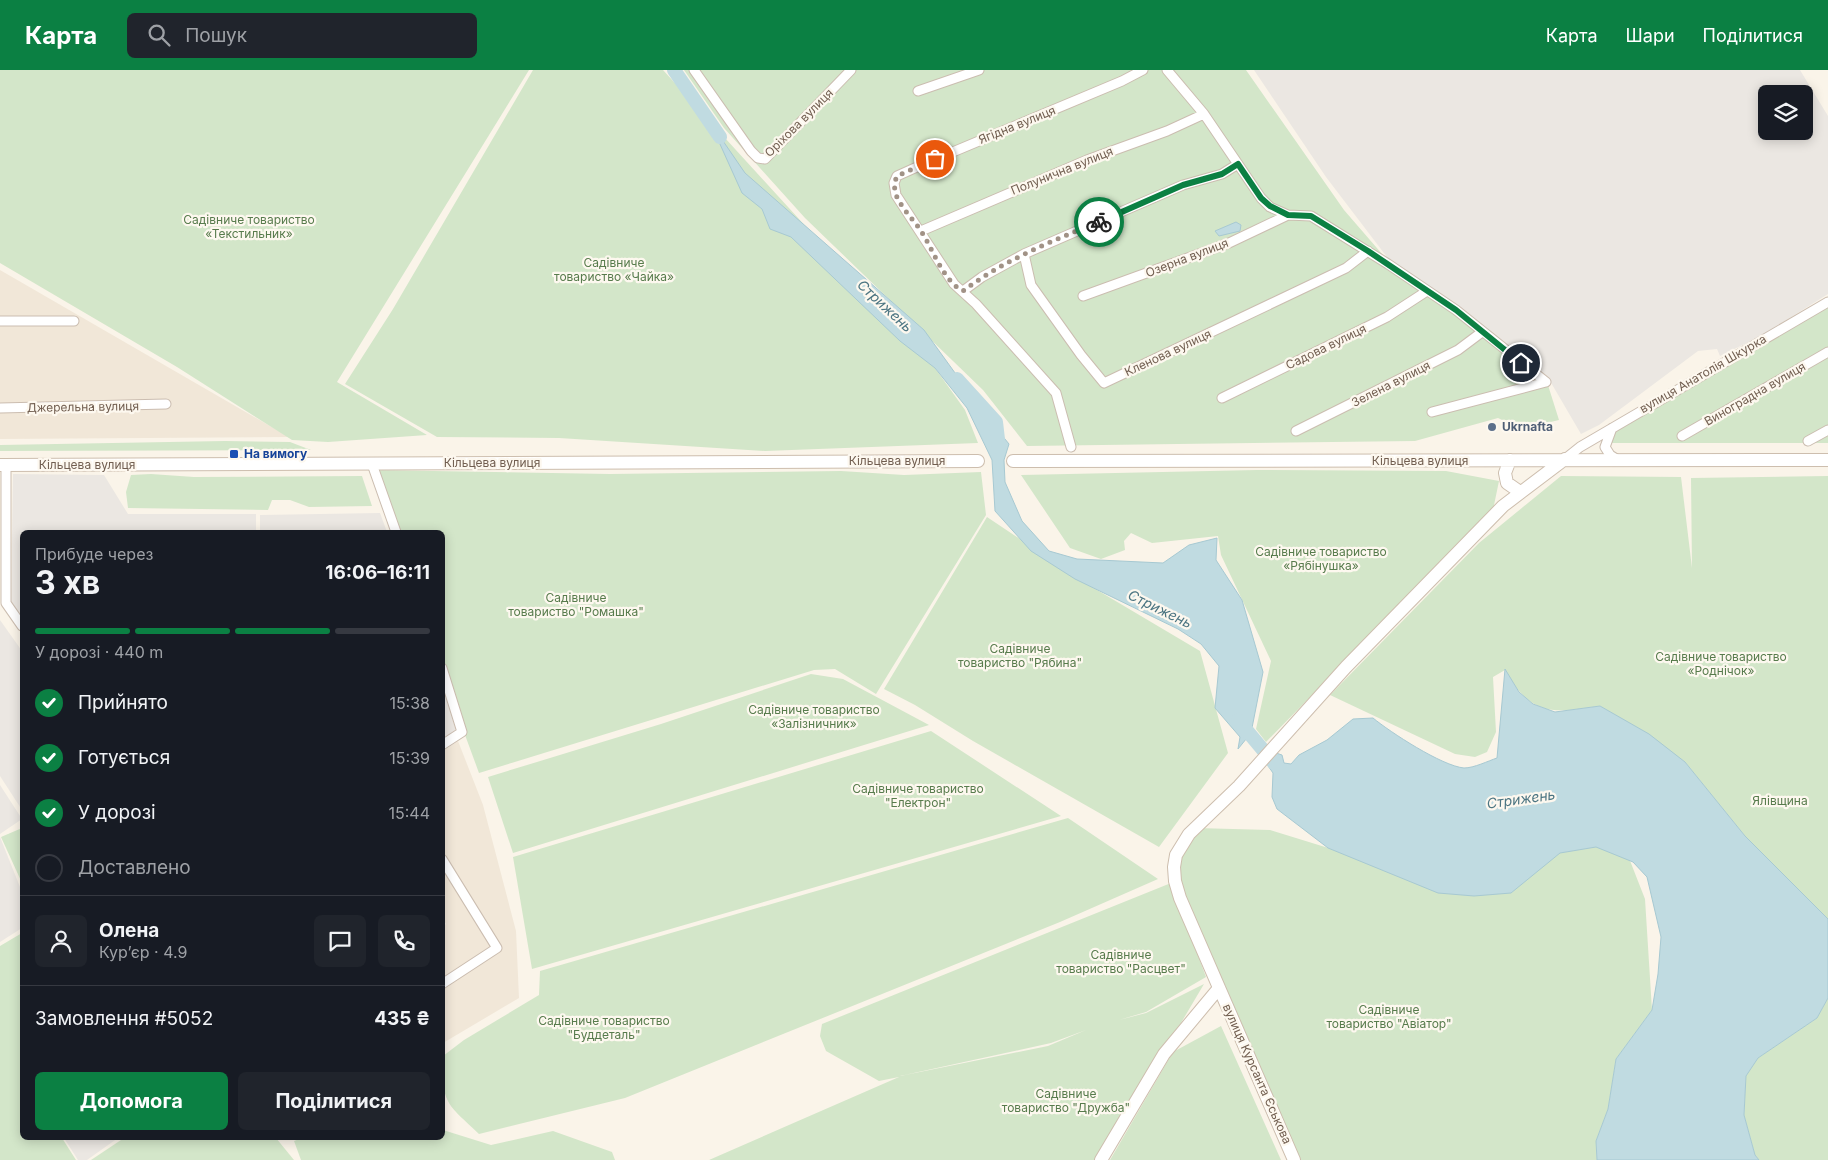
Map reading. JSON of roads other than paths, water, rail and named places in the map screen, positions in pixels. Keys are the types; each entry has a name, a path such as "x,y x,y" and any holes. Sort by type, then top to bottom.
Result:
{"main road":[{"path":"1502,506 1507,483 1506,473 1510,460"},
{"name":"вулиця Курсанта Єськова","path":"1294,1160 1180,898 1174,881 1176,855 1189,834 1254,768 1346,667 1502,506 1565,460"},
{"name":"Кільцева вулиця","path":"1013,461 1828,460"},
{"name":"Кільцева вулиця","path":"3,465 978,461"},
{"path":"1507,483 1520,492"},
{"path":"1101,1160 1164,1054 1219,988"}],"street":[{"name":"Оріхова вулиця","path":"694,70 751,151 758,158 765,159 851,70"},
{"path":"918,91 979,70"},
{"name":"Ягідна вулиця","path":"921,231 896,195 894,183 897,176 1122,81 1143,70"},
{"path":"1167,70 1204,114 1261,198 1270,206 1288,215 1311,216 1368,251 1456,310 1546,382 1432,412"},
{"name":"Полунична вулиця","path":"921,231 1087,160 1167,131 1204,114"},
{"path":"963,291 982,277 1024,254 1183,185 1222,174 1238,164"},
{"name":"Озерна вулиця","path":"1083,296 1229,242 1288,215"},
{"path":"921,231 954,284 963,291 1056,393 1071,447"},
{"name":"Кленова вулиця","path":"1024,254 1031,284 1081,355 1104,383 1322,280 1346,268 1368,251"},
{"name":"Садова вулиця","path":"1222,398 1386,317 1426,291"},
{"name":"вулиця Анатолія Шкурка","path":"1565,460 1580,447 1828,302"},
{"path":"0,321 74,321"},
{"name":"Зелена вулиця","path":"1296,431 1458,350 1482,332"},
{"name":"Виноградна вулиця","path":"1682,436 1828,352"},
{"name":"Джерельна вулиця","path":"0,408 166,404"},
{"path":"1612,428 1604,443 1607,451 1618,460 1626,461"},
{"path":"1808,441 1828,430"},
{"path":"372,464 395,530"},
{"name":"Кільцева вулиця","path":"3,465 3,605 20,624"},
{"path":"445,678 462,732 445,743"},
{"path":"445,864 497,948 445,982"}],"water":[{"path":"710,122 745,173 924,330 984,413 1009,444 1004,460 1005,482 1022,521 1049,551 1077,559 1163,563 1189,545 1217,538 1216,560 1242,600 1263,672 1251,733 1238,749 1240,737 1215,708 1219,666 1201,644 1178,629 1075,579 1031,551 995,511 992,460 967,408 935,368 900,341 791,237 770,229 762,209 742,193"},
{"path":"1236,222 1241,225 1240,231 1219,236 1215,231"},
{"path":"1505,669 1519,692 1533,704 1555,712 1600,706 1649,734 1685,762 1745,836 1828,919 1828,998 1817,1018 1758,1058 1746,1076 1744,1115 1755,1155 1759,1160 1597,1160 1596,1141 1608,1109 1616,1059 1652,1010 1658,974 1661,937 1647,877 1633,862 1596,847 1560,853 1511,893 1474,896 1438,893 1328,848 1277,809 1272,797 1273,773 1266,763 1276,753 1282,755 1284,763 1291,764 1299,755 1327,740 1353,719 1373,718 1417,748 1454,766 1468,768 1497,758"}],"waterway":[{"name":"Стрижень","path":"674,70 720,137"},
{"name":"Стрижень","path":"957,379 996,422 999,448"},
{"name":"Стрижень","path":"1238,720 1274,763"}],"place":[{"name":"Ukrnafta","path":"1492,427"},
{"name":"На вимогу","path":"234,454"}],"park label":[{"name":"Садівниче товариство «Текстильник»","path":"249,227"},
{"name":"Садівниче товариство «Чайка»","path":"614,270"},
{"name":"Садівниче товариство «Рябінушка»","path":"1321,559"},
{"name":"Садівниче товариство \"Ромашка\"","path":"576,605"},
{"name":"Садівниче товариство \"Рябина\"","path":"1020,656"},
{"name":"Садівниче товариство «Роднічок»","path":"1721,664"},
{"name":"Садівниче товариство «Залізничник»","path":"814,717"},
{"name":"Садівниче товариство \"Електрон\"","path":"918,796"},
{"name":"Ялівщина","path":"1780,801"},
{"name":"Садівниче товариство \"Расцвет\"","path":"1121,962"},
{"name":"Садівниче товариство \"Авіатор\"","path":"1389,1017"},
{"name":"Садівниче товариство \"Буддеталь\"","path":"604,1028"},
{"name":"Садівниче товариство \"Дружба\"","path":"1066,1101"}]}
